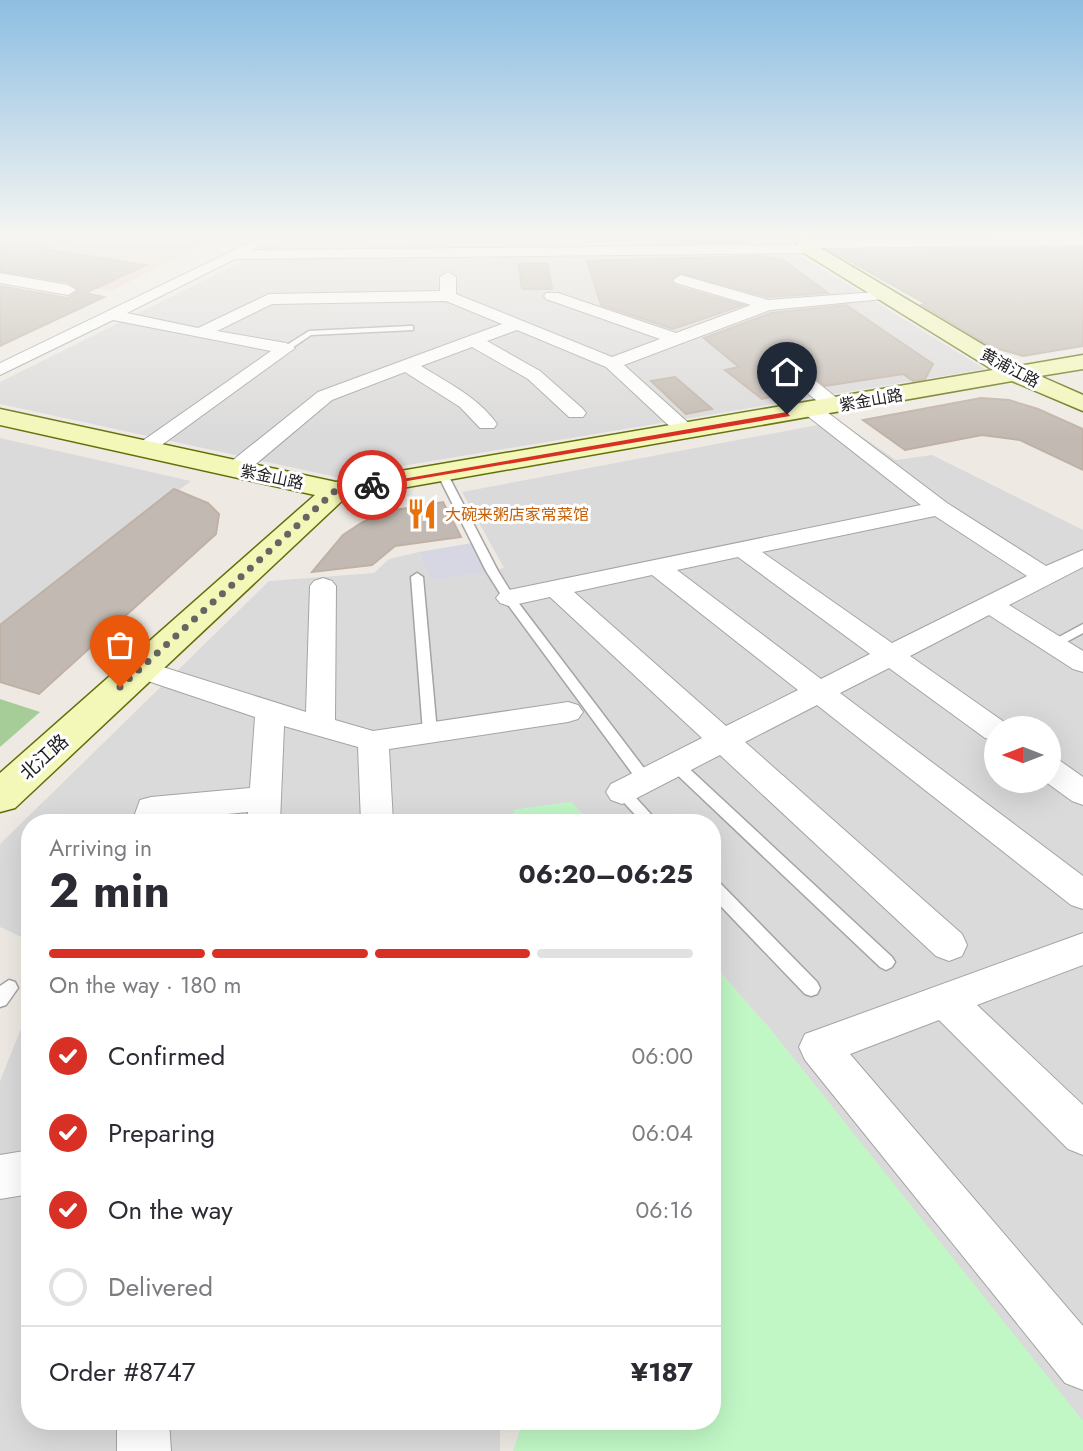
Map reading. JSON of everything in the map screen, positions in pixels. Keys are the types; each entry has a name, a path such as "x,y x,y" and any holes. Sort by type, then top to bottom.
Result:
{"street":[{"path":"0,370 136,303"},
{"path":"200,332 261,303"},
{"path":"465,303 612,363 686,431"},
{"path":"571,303 676,339"},
{"path":"759,303 767,305"},
{"path":"612,363 767,305 791,303"},
{"name":"黄浦江路","path":"897,303 1017,375 1083,404"},
{"path":"111,315 286,348"},
{"path":"236,469 325,396 517,324"},
{"path":"473,340 534,375 576,413"},
{"path":"145,449 286,348"},
{"name":"紫金山路","path":"3,420 335,491 1083,362"},
{"path":"783,364 824,408 939,508 1044,576"},
{"path":"407,365 467,403 487,424"},
{"name":"北江路","path":"0,797 335,491"},
{"path":"509,598 939,508"},
{"path":"742,549 984,722"},
{"path":"634,786 1083,557"},
{"path":"657,567 1083,895"},
{"path":"320,726 323,586"},
{"path":"555,588 948,945"},
{"path":"989,604 1083,663"},
{"path":"140,669 270,712 373,741 568,712"},
{"path":"149,814 150,809 265,810 270,712"},
{"path":"373,741 377,814"},
{"path":"1061,777 1083,793"},
{"path":"1083,949 819,1047 1083,1365"},
{"path":"945,1000 1083,1134"},
{"path":"0,1177 21,1174"},
{"path":"143,1430 144,1451"}],"lane":[{"path":"286,348 309,332 410,328"},
{"path":"442,473 492,571 634,786 647,814"},
{"path":"417,578 429,732"},
{"path":"1052,644 1083,628"},
{"path":"676,765 886,962"},
{"path":"721,895 811,988"},
{"path":"135,1451 140,1430"}],"shaded area":[{"path":"159,303 877,303 985,369 336,477 0,404 0,382"},
{"path":"839,421 896,460 932,455 1083,530 1083,1422 770,1029 721,973 721,814 582,814 571,802 514,810 514,814 31,814 269,581 374,573 389,559 419,552 430,581 504,568 462,492"},
{"path":"0,438 191,481 0,625"},
{"path":"478,542 492,571 430,581 419,552"},
{"path":"266,798 265,814 150,814 151,809"},
{"path":"21,823 21,937 0,927 0,844"},
{"path":"21,1028 21,1430 500,1430 500,1451 0,1451 0,1081"}],"green space":[{"path":"0,699 40,712 0,747"},
{"path":"571,802 582,814 514,814 513,810"},
{"path":"721,973 770,1029 1083,1421 1083,1451 513,1451 520,1430 721,1430"}],"building":[{"path":"0,303 92,303 0,346"},
{"path":"600,303 735,303 743,305 673,329"},
{"path":"924,303 1083,303 1083,346 1023,356 992,347 922,305 926,304"},
{"path":"846,305 933,364 925,379 913,381 903,374 825,386 791,358 783,356 775,358 772,366 799,390 762,399 725,370 739,367 704,338 771,313"},
{"path":"675,377 712,409 686,414 651,381"},
{"path":"981,398 1009,400 1038,409 1083,429 1083,470 1020,440 982,435 905,450 863,420"},
{"path":"174,489 208,503 219,514 216,534 39,694 0,682 0,625"},
{"path":"443,502 461,537 395,546 372,565 312,572 343,535 361,523 383,512"}],"way so far":[{"path":"120,687 335,491 372,485"}],"place":[{"name":"大碗来粥店家常菜馆","path":"422,514"}],"route":[{"path":"372,485 787,414"}]}
